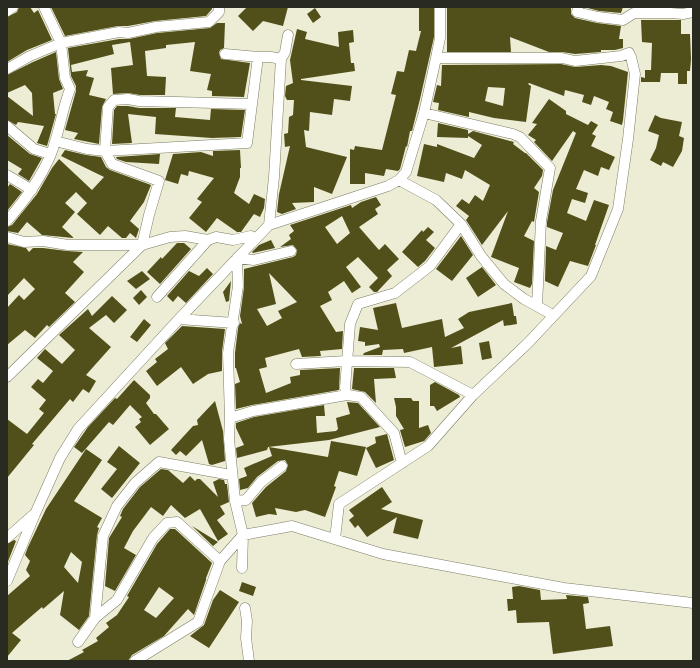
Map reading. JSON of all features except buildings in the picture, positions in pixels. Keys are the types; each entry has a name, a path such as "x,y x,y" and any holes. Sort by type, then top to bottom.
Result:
{"street":[{"path":"7,11 13,7"},
{"path":"7,221 32,190 50,154 70,89 65,78 61,43 44,7"},
{"path":"7,69 30,56 61,43 119,32 128,33 156,27 209,22 219,12 219,7"},
{"path":"7,581 60,458 78,429 255,239 269,225 388,186 399,180 406,172 424,113 436,58 440,38 440,7"},
{"path":"578,7 577,12 598,17 623,20 634,10 683,14 693,12"},
{"path":"269,225 274,177 281,59 285,52 288,35"},
{"path":"334,539 339,504 428,446 473,395 528,342 591,276 618,208 628,140 635,74 629,53 621,56 575,62 562,58 436,58"},
{"path":"225,54 281,59"},
{"path":"55,141 87,149 105,151 247,143 258,57"},
{"path":"7,377 142,245 159,181 112,164 105,151 108,106 114,100 128,99 139,101 251,104"},
{"path":"424,113 513,134 520,137 550,168 541,221 537,306"},
{"path":"7,126 34,149 50,154"},
{"path":"7,175 32,190"},
{"path":"399,180 436,200 461,224 481,256 504,284 524,299 553,315"},
{"path":"347,395 345,388 346,361 350,324 358,304 396,293 430,266 461,224"},
{"path":"7,237 24,242 43,241 68,245 142,245 170,237 185,236 208,240"},
{"path":"157,297 208,240 216,237 233,240 251,236 255,239"},
{"path":"237,258 254,260 291,251"},
{"path":"237,258 238,286 234,323 228,353 230,418 229,439 231,475 243,535 242,568"},
{"path":"179,319 234,323"},
{"path":"296,364 346,361 410,362 473,395"},
{"path":"230,418 253,411 347,395 360,397 394,433 402,463"},
{"path":"95,618 103,536 117,506 135,483 158,462 231,475"},
{"path":"235,501 246,500 261,482 282,466"},
{"path":"7,538 35,514"},
{"path":"78,642 95,618 117,600 152,538 167,523 177,522 220,560"},
{"path":"135,661 198,622 220,560 243,535 292,526 383,554 564,588 693,603"},
{"path":"245,608 247,621 246,638 249,661"}]}
